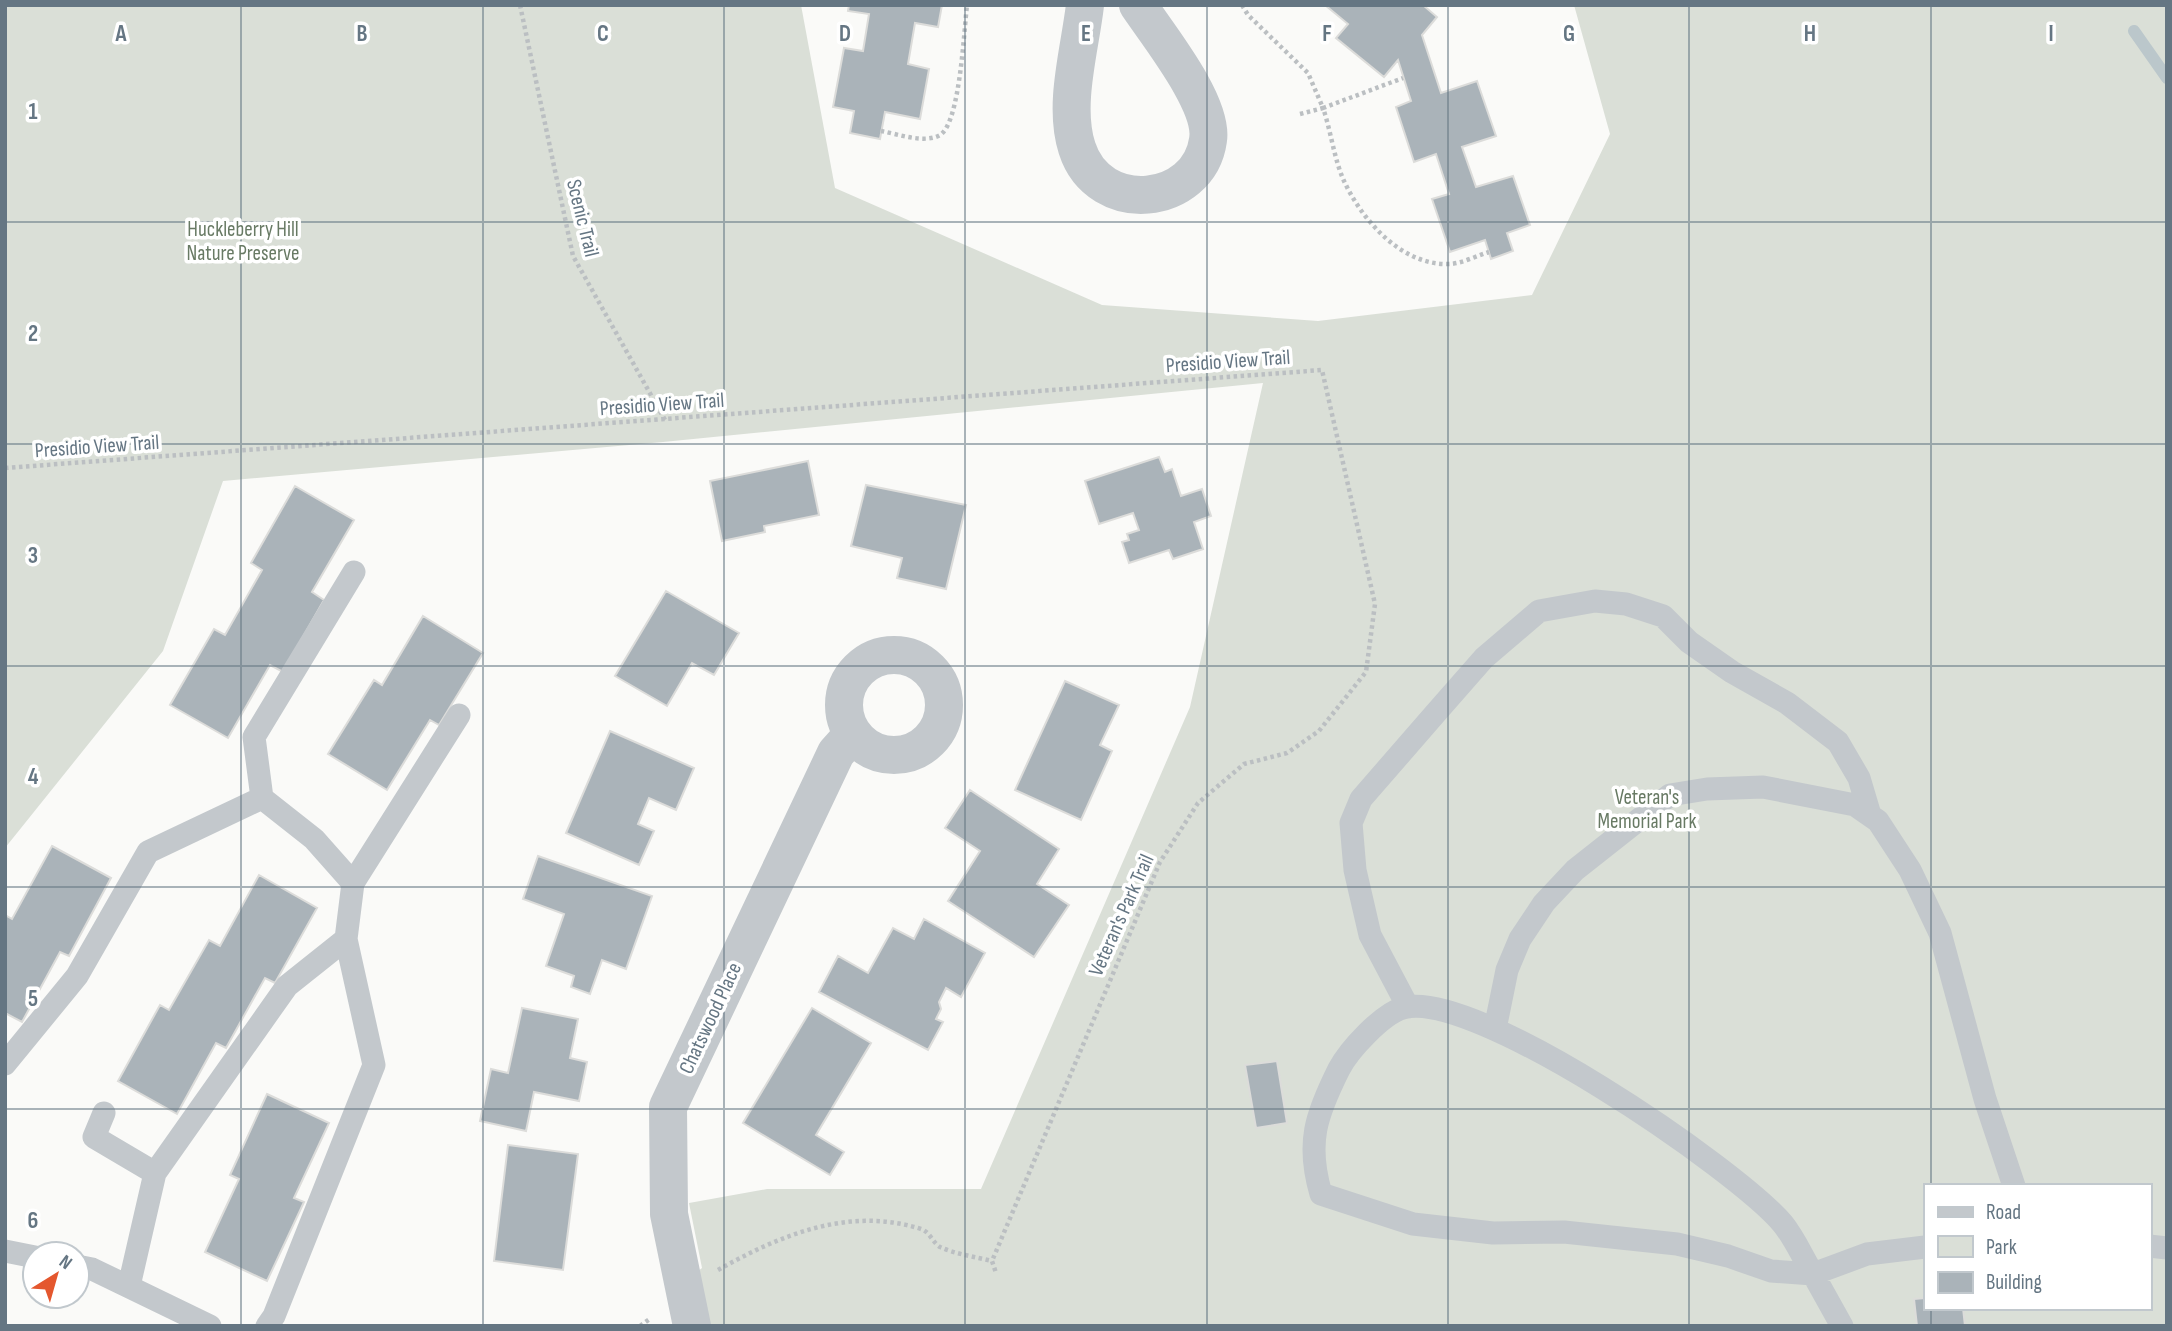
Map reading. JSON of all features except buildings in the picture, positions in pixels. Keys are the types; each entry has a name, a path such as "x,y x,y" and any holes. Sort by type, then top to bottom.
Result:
{"street":[{"path":"1085,5 1072,105 1077,148 1095,176 1118,193 1146,197 1173,188 1199,166 1209,140 1206,116 1138,5"},
{"name":"Chatswood Place","path":"692,1326 669,1214 668,1107 836,753 853,734"}],"lane":[{"path":"353,883 314,839 262,798 254,737 354,572"},
{"path":"1408,1007 1370,935 1355,870 1352,823 1361,799 1484,658 1539,611 1595,601 1626,604 1663,617 1689,642 1732,672 1787,703 1838,743 1859,778 1870,815"},
{"path":"267,1326 274,1316 374,1065 346,939 353,883 459,715"},
{"path":"1495,1029 1507,970 1520,939 1545,903 1575,870 1670,795 1707,789 1763,787 1855,805 1878,821 1910,870 1940,933 1985,1099 2013,1184"},
{"path":"5,1064 77,976 148,852 262,798"},
{"path":"129,1286 155,1173 286,986 346,939"},
{"path":"1842,1326 1813,1274 1783,1224 1710,1160 1638,1108 1495,1029 1435,1008 1408,1007 1384,1020 1348,1051 1320,1105 1313,1138 1313,1168 1321,1194 1413,1224 1493,1233 1564,1232 1677,1244 1728,1256 1771,1271 1813,1274 1867,1254 1924,1247"},
{"path":"104,1113 94,1137 155,1173"},
{"path":"91,1269 210,1326"}],"path":[{"name":"Scenic Trail","path":"520,5 573,256 665,420"},
{"path":"881,131 923,138 939,136 948,127 954,107 967,5"},
{"path":"1242,5 1248,15 1308,73 1323,108 1343,179 1365,216 1399,249 1423,262 1450,264 1489,252"},
{"path":"1300,114 1404,78"},
{"name":"Presidio View Trail","path":"5,468 1322,370"},
{"name":"Veteran's Park Trail","path":"992,1261 1160,862 1198,803 1244,764 1287,752 1319,731 1366,672 1376,604 1322,370"},
{"path":"712,1274 753,1251 806,1230 863,1218 924,1230 939,1247 992,1261 996,1273"}],"green space":[{"name":"Veteran's Memorial Park","path":"5,5 801,5 835,188 1102,305 1318,321 1532,295 1610,134 1574,5 2167,5 2167,1326 692,1326 683,1283 702,1268 689,1203 767,1189 981,1189 1190,707 1263,383 663,442 223,481 163,651 5,848"}],"waterway":[{"path":"2134,31 2167,78"}],"park label":[{"name":"Huckleberry Hill Nature Preserve","path":"243,241"}]}
